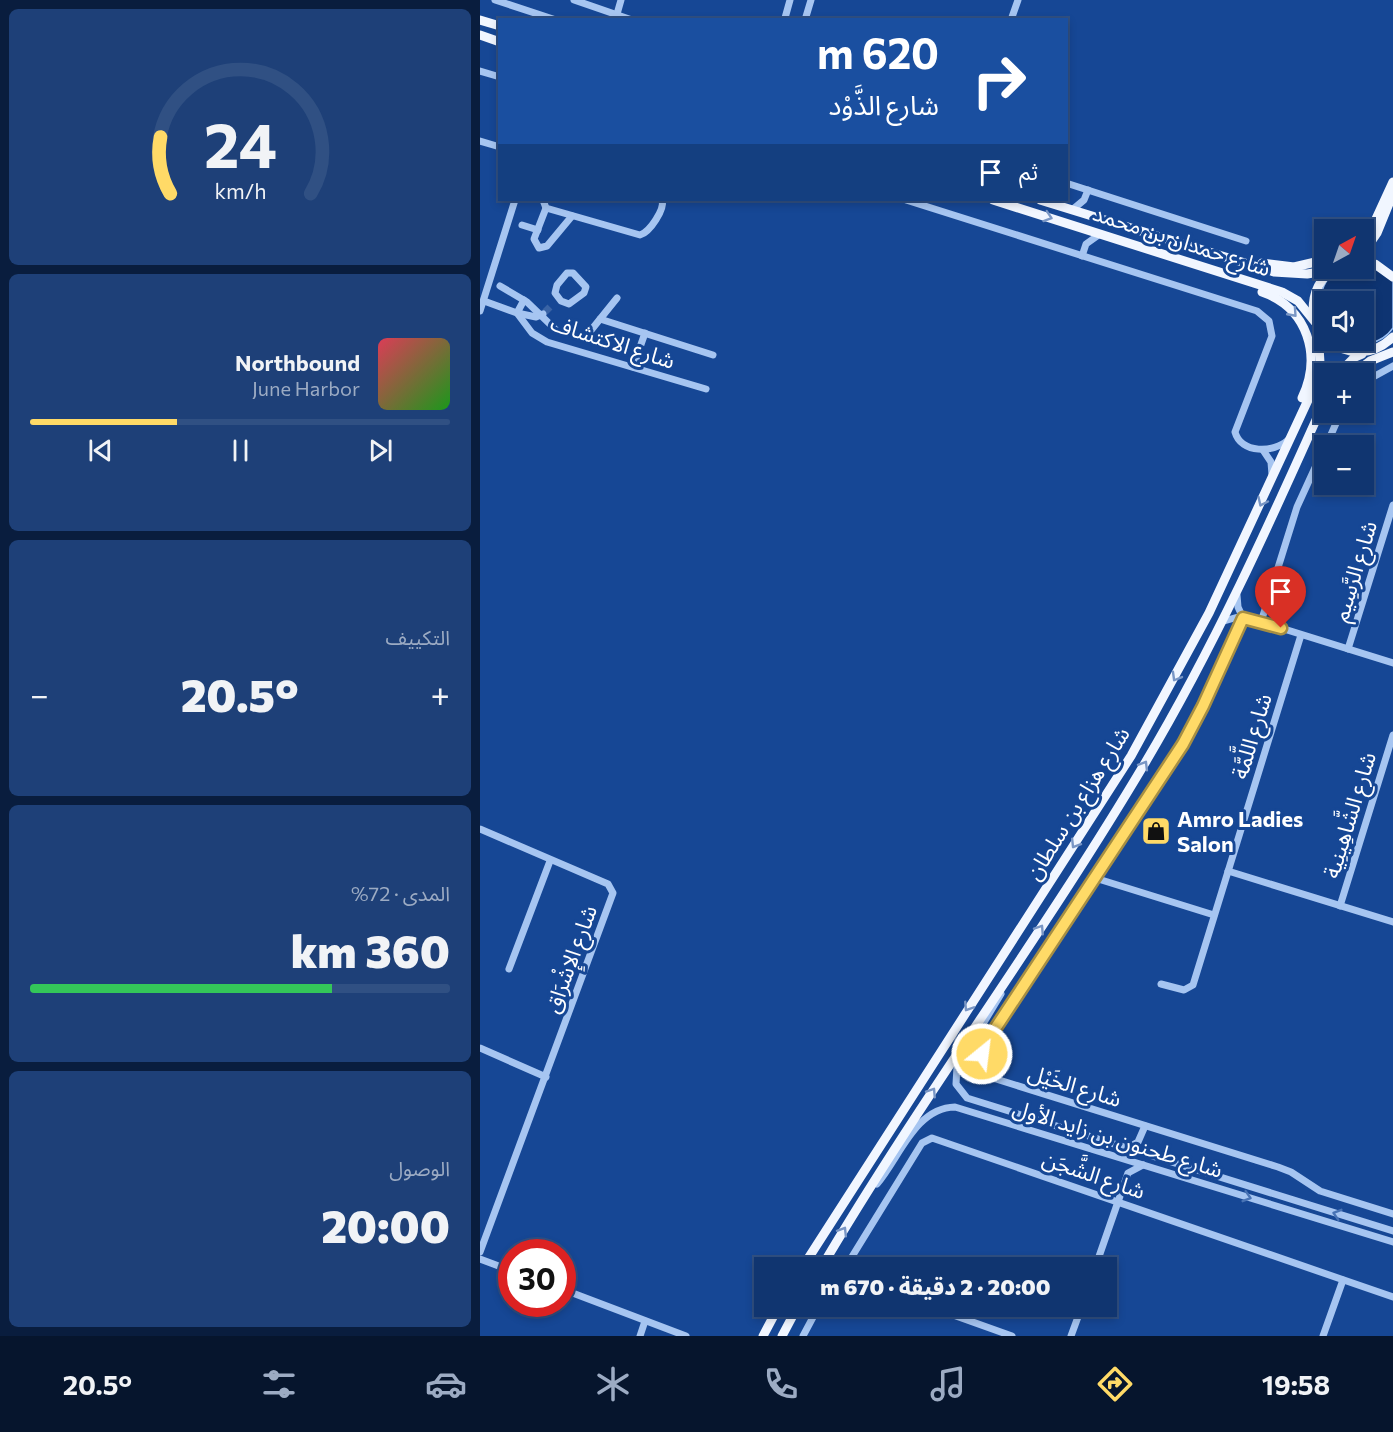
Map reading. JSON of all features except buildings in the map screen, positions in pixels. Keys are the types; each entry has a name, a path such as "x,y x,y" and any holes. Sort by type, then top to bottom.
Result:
{"main road":[{"path":"480,20 498,25"},
{"path":"480,35 498,41"},
{"path":"1374,222 1393,182"},
{"path":"1374,237 1393,194"},
{"name":"شارع حمدان بن محمد","path":"996,201 1290,296 1304,307 1314,322"},
{"name":"شارع حمدان بن محمد","path":"1043,201 1282,274 1314,273"},
{"path":"1189,247 1208,248 1282,267 1314,263"},
{"path":"1185,261 1208,274 1275,297 1291,309 1304,326 1311,344 1312,364 1308,384 1295,412 1291,435"},
{"path":"1374,264 1393,277"},
{"name":"شارع هزاع بن سلطان","path":"1314,293 1312,307 1314,313"},
{"path":"1383,346 1393,338"},
{"path":"1349,363 1355,357 1393,342"},
{"name":"شارع هزاع بن سلطان","path":"809,1257 1131,756 1204,624 1271,483 1318,374 1321,351"},
{"path":"1349,351 1365,353"},
{"path":"1369,363 1393,352"},
{"name":"شارع هزاع بن سلطان","path":"828,1257 866,1194 1113,816 1171,719 1237,595 1315,423"},
{"path":"1308,439 1320,423"},
{"path":"763,1336 773,1317"},
{"path":"782,1336 792,1317"}],"street":[{"path":"495,0 550,18"},
{"path":"574,0 627,18"},
{"path":"617,14 621,0"},
{"path":"785,18 790,0"},
{"path":"806,18 812,0"},
{"path":"1012,18 1018,0"},
{"path":"480,71 498,76"},
{"path":"480,141 498,146"},
{"path":"1068,184 1246,241"},
{"path":"1072,210 1084,200 1088,189"},
{"path":"1084,200 1089,215"},
{"path":"480,311 515,222 515,201"},
{"path":"543,201 546,208 534,243 539,248 545,248 572,216"},
{"path":"546,208 643,235 662,208 662,201"},
{"path":"909,201 1264,315 1272,328 1271,343 1235,432 1244,443 1263,450 1276,449 1291,435"},
{"path":"515,222 538,230"},
{"path":"1080,227 1086,244 1082,256"},
{"path":"1086,244 1101,234"},
{"path":"567,273 573,273 585,285 585,292 573,303 565,304 558,299 555,290 567,273"},
{"path":"480,278 490,281"},
{"path":"500,286 544,314 555,329"},
{"path":"588,334 617,298"},
{"path":"551,306 558,299"},
{"path":"524,300 517,313 544,314"},
{"name":"شارع الاكتشاف","path":"484,301 517,313 532,333 547,342 706,389"},
{"path":"600,319 713,355"},
{"path":"633,367 645,333"},
{"path":"1374,376 1393,366"},
{"path":"1263,450 1271,462 1271,483"},
{"path":"1261,622 1297,507 1314,471"},
{"name":"شارع الرَّسِيم","path":"1348,649 1393,504"},
{"path":"1237,595 1238,607 1243,618"},
{"path":"1224,621 1243,618 1261,622 1393,663"},
{"name":"شارع الخَيْل","path":"1243,618 1190,732 987,1041 982,1060 987,1073 996,1079 1284,1169 1320,1191 1393,1214"},
{"name":"شارع اللَّمَّة","path":"1161,984 1184,990 1191,988 1301,635"},
{"name":"شارع الشَّاهِينِية","path":"1340,906 1393,735"},
{"path":"1383,768 1393,771"},
{"name":"شارع الإِشْرَاق","path":"480,829 608,884 613,892 480,1252"},
{"path":"509,969 550,861"},
{"path":"1228,872 1393,922"},
{"path":"1095,878 1214,915"},
{"name":"شارع طحنون بن زايد الأول","path":"1005,980 993,1011 957,1067 955,1077 959,1089 967,1098 1393,1232"},
{"path":"480,1048 546,1077"},
{"name":"شارع طحنون بن زايد الأول","path":"866,1194 883,1177 924,1117 948,1107 962,1108 1393,1242"},
{"name":"شارع الخَيْل","path":"1141,1138 1145,1125"},
{"path":"1126,1148 1135,1145 1141,1138 1148,1155"},
{"name":"شارع الشَّجَن","path":"852,1257 919,1147 926,1139 937,1139 1393,1297"},
{"path":"1099,1257 1128,1173 1122,1158"},
{"path":"1128,1173 1143,1165"},
{"path":"480,1259 498,1266"},
{"path":"1323,1336 1343,1280"},
{"path":"576,1294 686,1336"},
{"path":"803,1336 813,1317"},
{"path":"958,1317 1012,1336"},
{"path":"1071,1336 1078,1317"},
{"path":"640,1336 645,1321"}],"water":[{"path":"1374,267 1393,281 1393,328 1383,338 1374,342 1374,291 1323,291 1328,279 1374,279"}],"tunnel":[{"path":"545,312 551,306"}],"place":[{"name":"Amro Ladies Salon","path":"1156,831"}],"route":[{"path":"982,1054 987,1041 1176,756 1203,706 1243,618 1281,628"}]}
